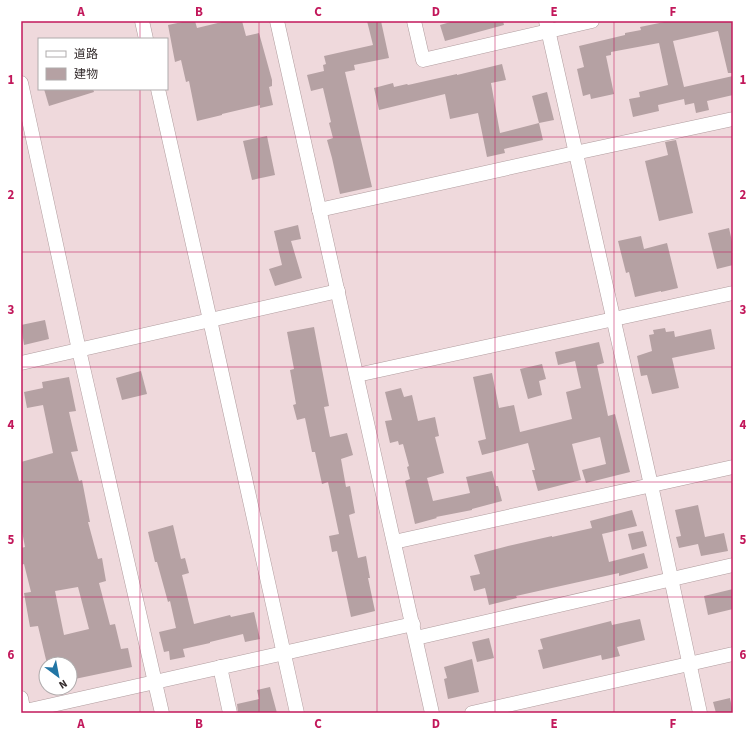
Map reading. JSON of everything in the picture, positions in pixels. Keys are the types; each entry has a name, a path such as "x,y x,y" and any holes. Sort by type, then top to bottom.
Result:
{"street":[{"path":"142,21 146,38"},
{"path":"277,21 432,713"},
{"path":"414,21 423,60 547,26 592,21"},
{"path":"547,26 651,485 700,713"},
{"path":"21,82 79,350 162,713"},
{"path":"158,90 297,713"},
{"path":"319,210 733,119"},
{"path":"21,363 338,291"},
{"path":"357,375 733,293"},
{"path":"394,542 733,466"},
{"path":"21,698 23,712 284,653 414,631 733,565"},
{"path":"472,713 733,654"},
{"path":"220,667 230,713"}],"building":[{"path":"195,21 197,28 226,21 242,21 246,36 259,33 272,80 272,86 269,87 273,105 260,108 260,105 197,121 189,81 186,82 181,60 175,62 168,25"},
{"path":"367,21 381,21 389,58 354,65 355,70 345,72 372,187 340,194 327,140 333,138 323,88 311,91 307,75 324,71 323,65 326,64 324,56 373,45"},
{"path":"454,21 503,21 504,25 445,41 440,25"},
{"path":"669,21 733,21 733,73 728,73 718,31 673,41 684,87 733,76 733,95 707,101 709,110 696,113 694,103 685,105 684,99 658,105 659,111 633,117 629,99 640,97 639,92 668,85 659,43 611,52 611,55 606,56 614,94 591,99 590,94 583,96 577,69 584,67 579,46 625,35 625,33 641,30 640,27"},
{"path":"502,64 506,80 491,83 500,133 539,123 543,140 504,149 505,153 487,157 478,113 450,119 445,94 379,110 374,88 393,83 394,87 408,85"},
{"path":"44,90 93,90 94,92 49,106"},
{"path":"547,92 554,120 539,123 532,96"},
{"path":"267,136 275,175 252,180 243,141"},
{"path":"676,140 693,213 659,221 645,161 668,155 665,142"},
{"path":"298,225 301,239 291,241 302,278 275,286 269,269 282,265 274,231"},
{"path":"729,228 733,246 733,265 717,269 708,233"},
{"path":"641,236 644,249 667,243 678,288 635,297 629,272 626,273 618,241"},
{"path":"45,320 49,339 24,345 21,325"},
{"path":"314,327 329,406 324,407 330,437 347,433 353,455 341,459 346,487 350,486 355,513 349,515 358,558 366,556 370,578 368,578 375,611 351,617 337,551 332,552 329,536 339,534 328,482 322,484 315,452 312,452 305,418 297,420 293,405 296,404 290,370 294,369 287,332"},
{"path":"665,328 666,332 674,331 675,337 711,329 715,349 672,358 679,388 652,394 647,375 641,376 637,356 652,351 649,335 654,334 653,330"},
{"path":"599,342 604,363 597,365 608,416 615,414 630,472 586,483 582,470 606,464 600,437 572,444 581,480 538,491 532,470 535,470 528,443 482,455 478,441 486,439 473,377 492,373 499,408 514,405 520,432 572,419 566,392 581,388 575,361 558,365 555,352"},
{"path":"542,364 546,379 539,381 542,395 528,399 520,369"},
{"path":"141,371 147,394 122,400 116,378"},
{"path":"69,377 76,411 69,412 78,451 71,452 79,481 82,480 90,522 88,522 98,559 102,558 106,581 99,583 110,625 115,624 121,649 128,648 132,667 78,678 78,656 45,656 38,626 30,627 24,593 31,592 24,564 21,565 21,548 25,547 21,526 21,462 53,453 43,405 27,408 24,392 43,388 42,382","holes":["78,587 89,629 64,635 55,591"]},
{"path":"401,388 404,397 412,395 418,421 435,417 439,436 435,437 444,473 427,478 433,501 470,493 466,477 492,471 502,501 472,510 436,517 437,518 415,524 405,481 410,479 407,467 409,466 403,444 399,445 398,441 390,443 385,421 392,420 385,392"},
{"path":"698,505 705,537 724,533 728,551 701,556 698,544 679,548 676,537 681,536 675,510"},
{"path":"632,510 637,526 602,534 609,562 644,553 648,568 619,576 619,573 516,596 517,598 489,605 485,588 474,591 470,576 480,574 474,555 592,528 590,521"},
{"path":"173,525 181,559 185,558 189,573 182,575 194,624 230,615 231,617 254,612 260,639 245,642 243,634 183,649 185,657 170,660 169,651 164,652 159,632 176,628 170,601 168,602 157,562 155,562 148,532"},
{"path":"643,531 647,546 632,550 628,534"},
{"path":"733,589 733,609 708,615 704,596"},
{"path":"640,619 645,640 617,647 620,656 602,660 601,655 543,669 538,650 543,649 540,639 611,621 612,625"},
{"path":"489,638 494,658 477,662 472,642"},
{"path":"472,659 479,692 448,699 444,679 447,678 444,667"},
{"path":"270,687 277,713 238,713 237,704 259,699 257,690"},
{"path":"730,698 733,713 716,713 713,702"}]}
